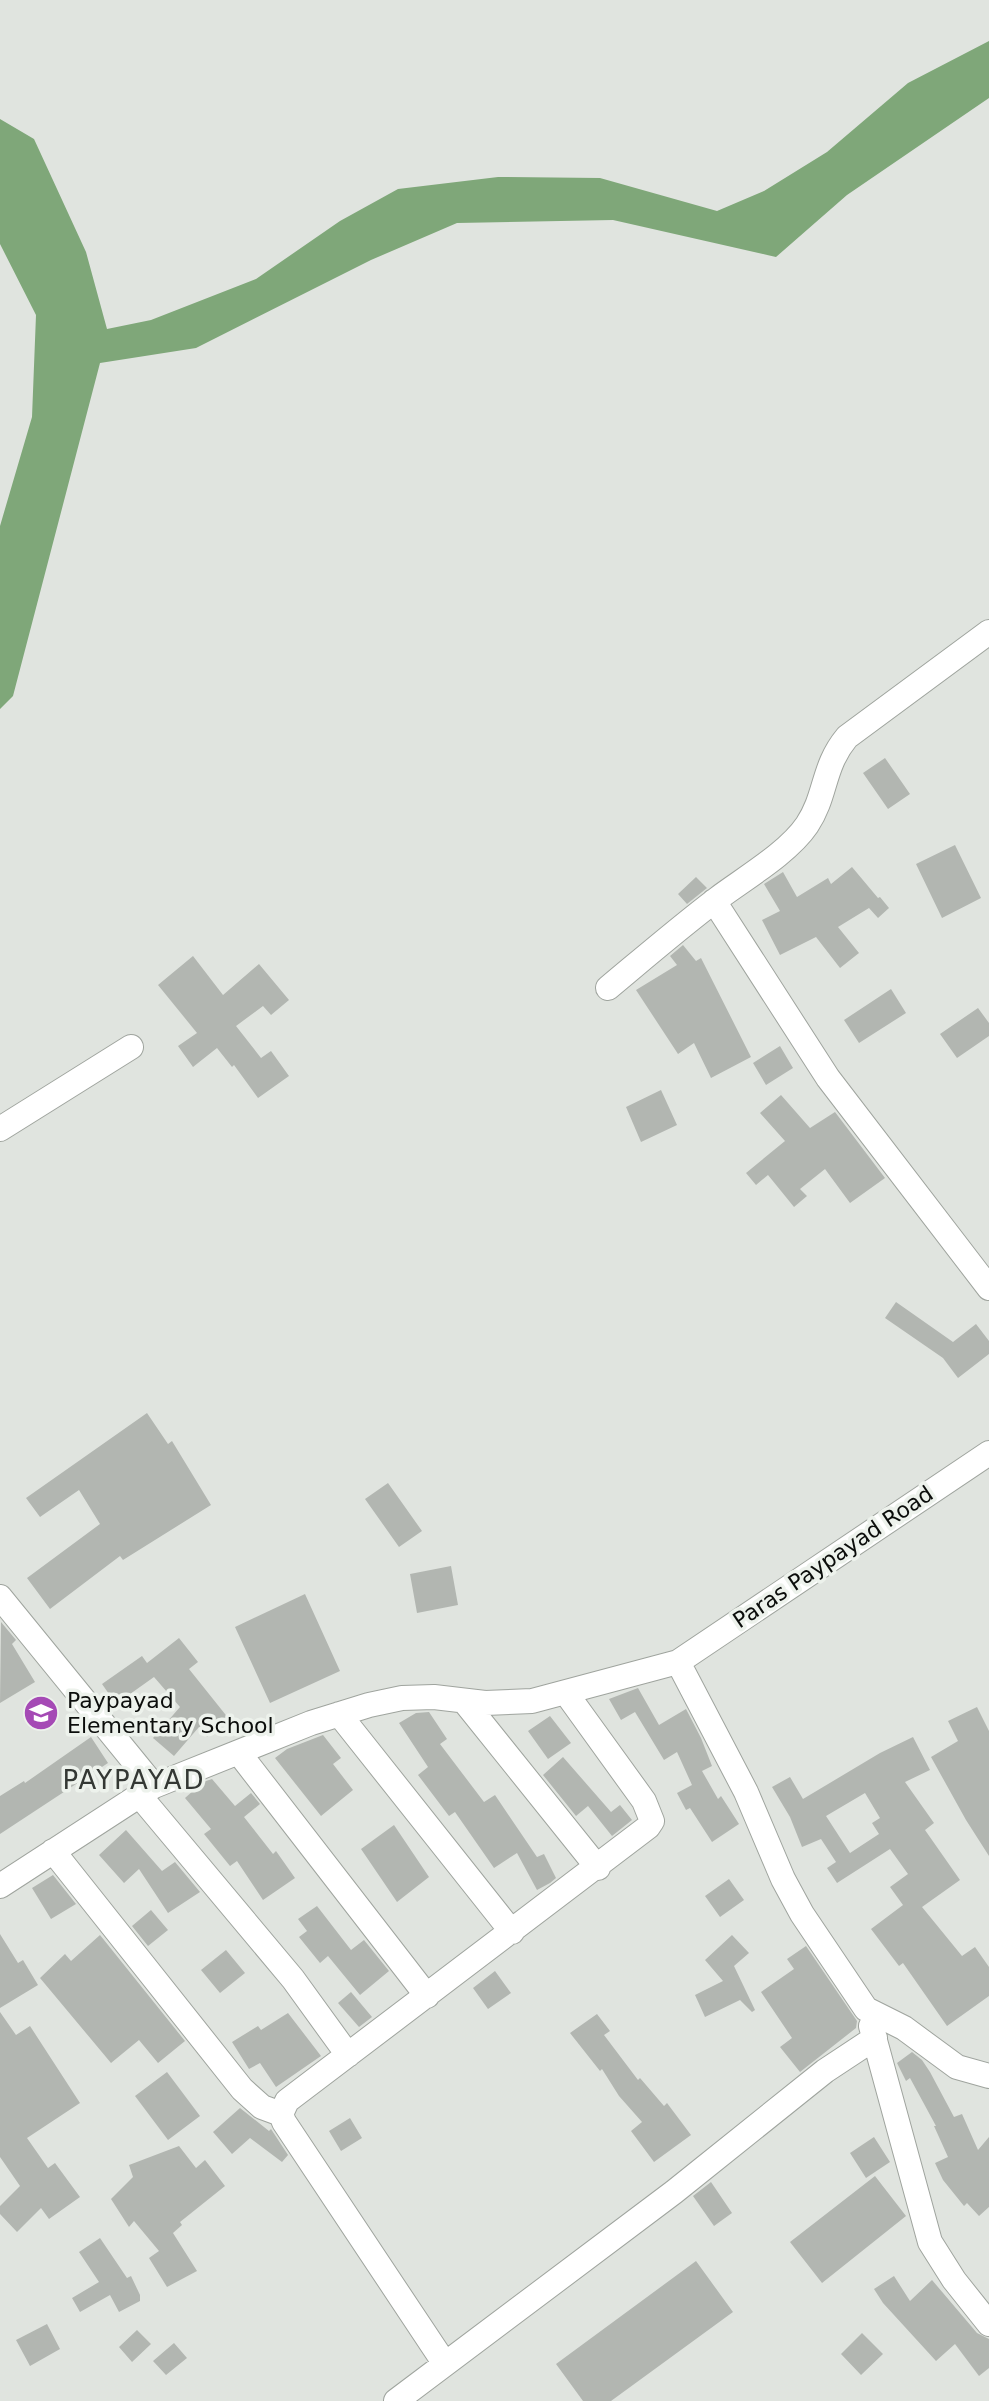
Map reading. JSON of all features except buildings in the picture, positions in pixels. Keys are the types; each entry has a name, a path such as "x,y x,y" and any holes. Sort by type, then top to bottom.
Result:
{"street":[{"path":"608,988 714,901 769,861 806,826 816,808 834,753 847,737 989,632"},
{"path":"714,901 828,1078 989,1288"},
{"path":"0,1129 131,1047"},
{"name":"Paras Paypayad Road","path":"0,1886 147,1790 339,1714 402,1698 512,1702 566,1693 678,1662 989,1453"},
{"path":"0,1597 348,2055"},
{"path":"678,1662 746,1792 783,1879 802,1914 866,2009 930,2242 954,2280 989,2324"},
{"path":"445,2364 341,2210 281,2114 287,2101 644,1833 652,1821 650,1812 566,1693"},
{"path":"464,1701 598,1868"},
{"path":"339,1714 512,1932"},
{"path":"239,1753 427,1996"},
{"path":"53,1851 242,2089 262,2107 281,2114"},
{"path":"866,2009 921,2038 934,2052 957,2067 989,2076"},
{"path":"396,2401 674,2192 825,2071 875,2038"}],"shaded area":[{"path":"989,41 989,98 847,195 776,257 613,220 457,223 371,260 196,348 100,363 13,696 0,709 0,526 32,417 36,315 0,244 0,119 34,139 86,252 107,329 151,320 256,279 340,221 398,189 498,177 600,178 717,211 764,191 827,152 908,83"}],"place":[{"name":"Paypayad Elementary School","path":"41,1713"}],"district":[{"name":"PAYPAYAD","path":"134,1780"}]}
